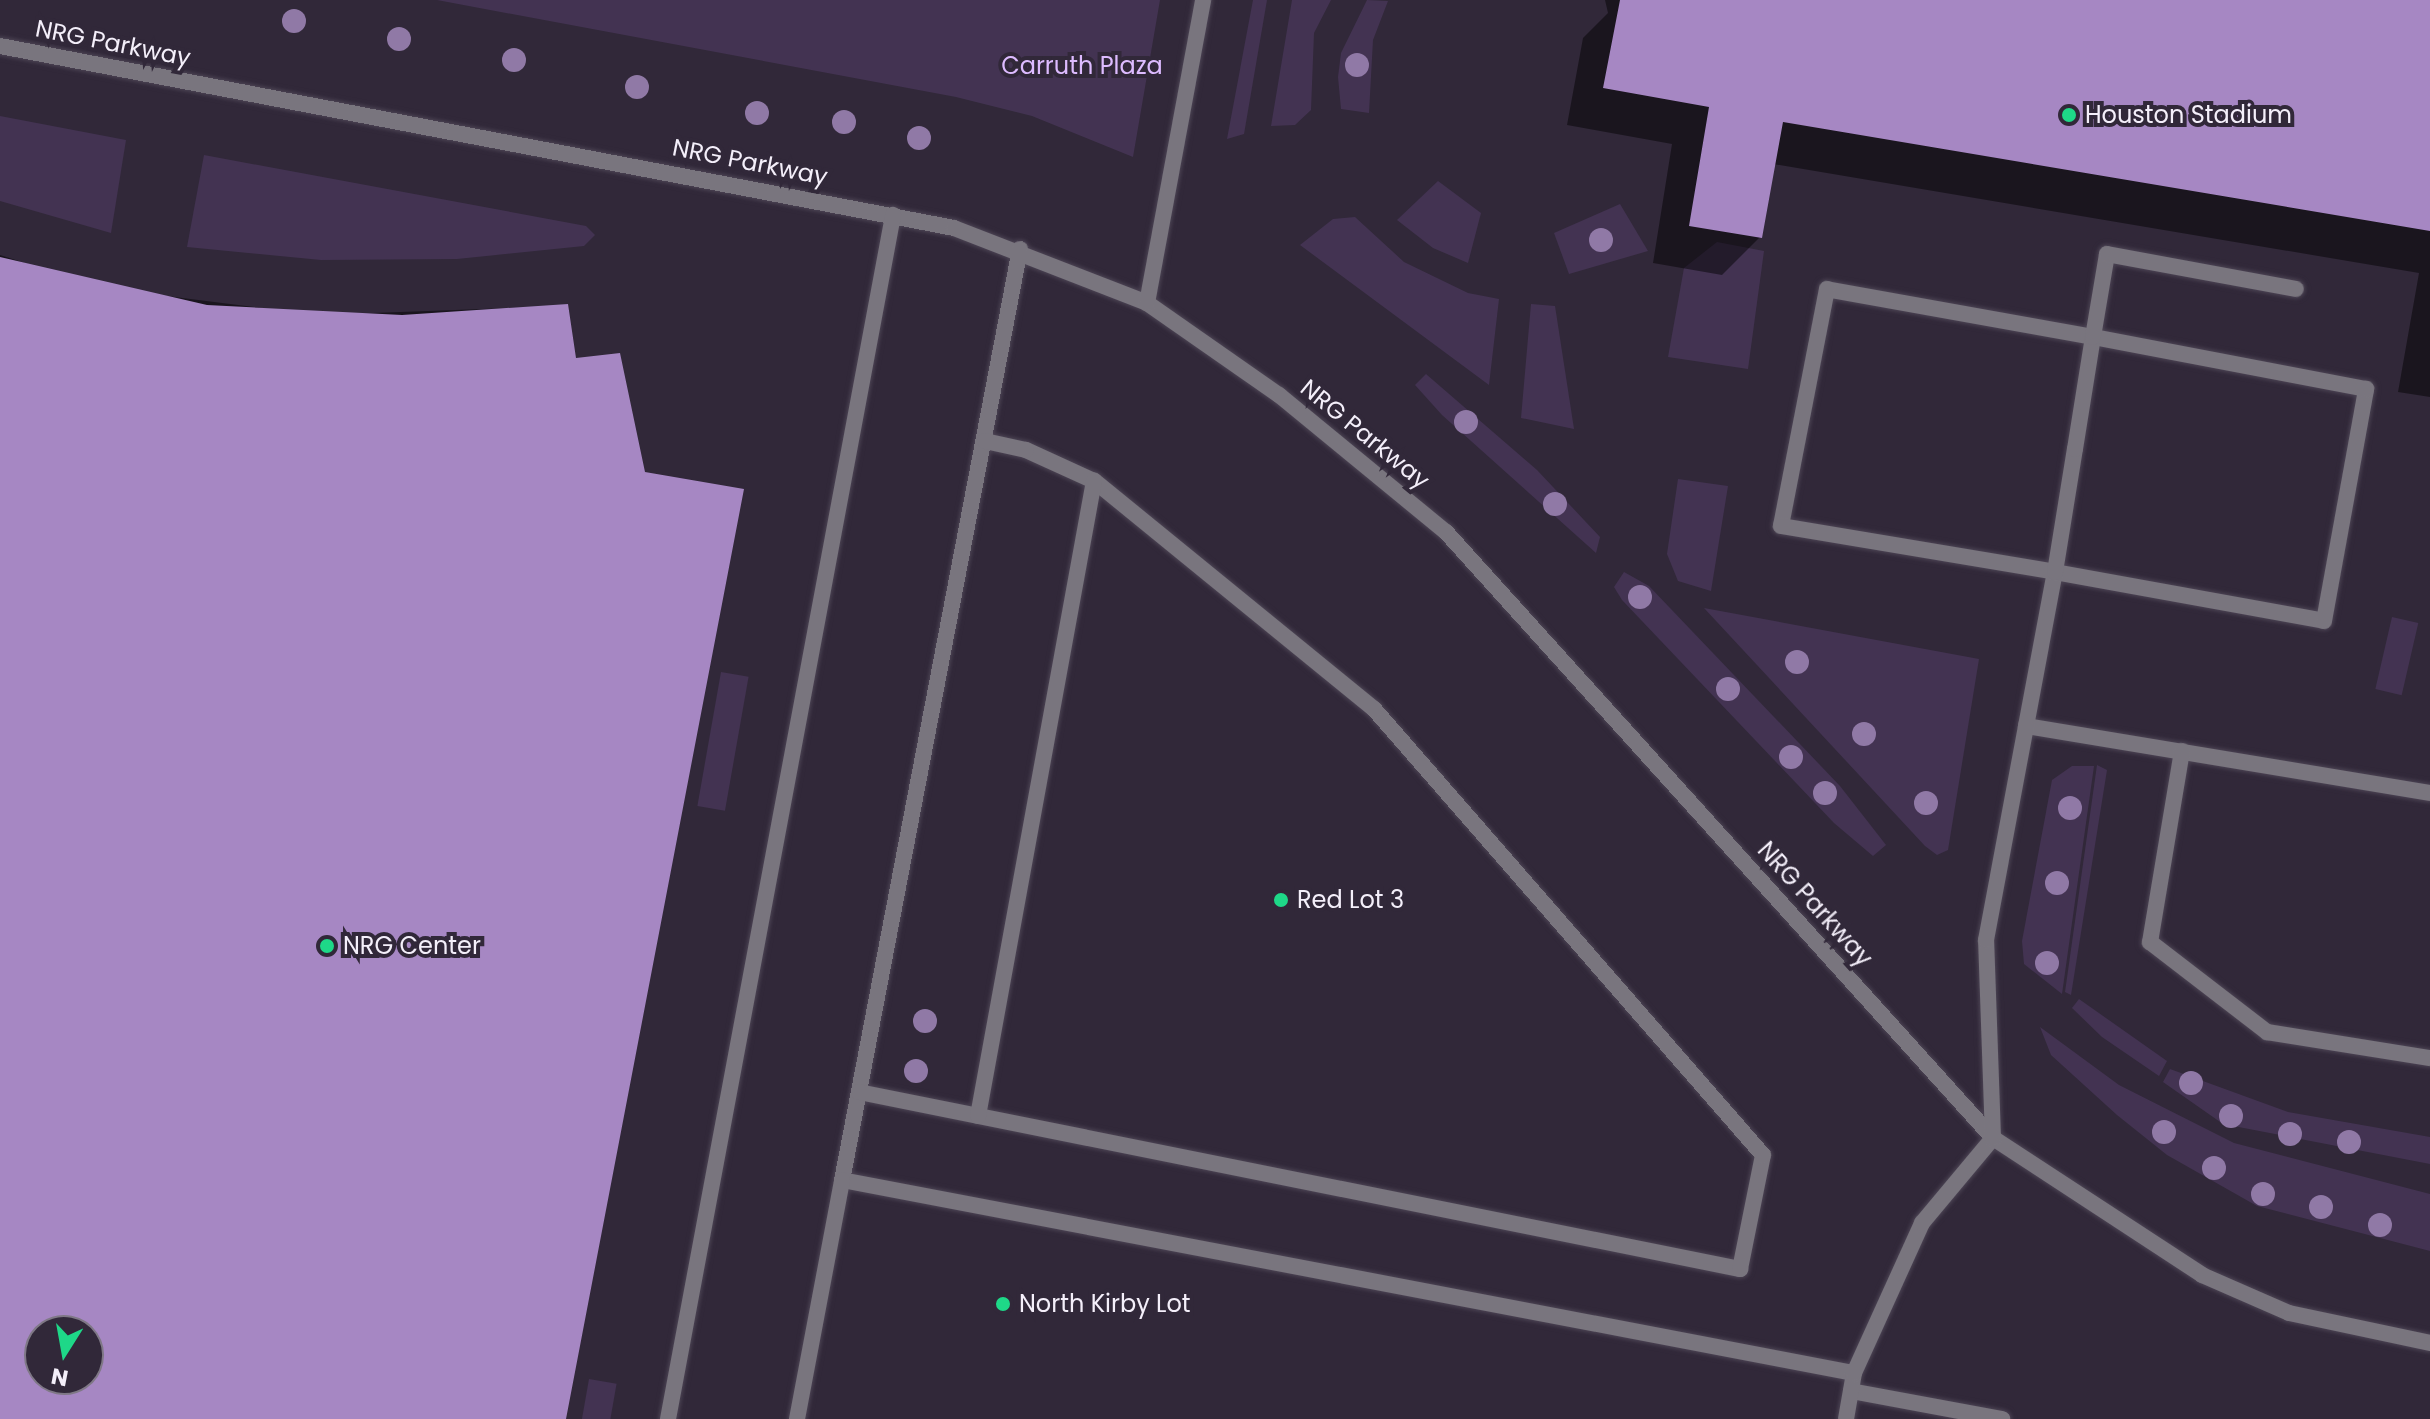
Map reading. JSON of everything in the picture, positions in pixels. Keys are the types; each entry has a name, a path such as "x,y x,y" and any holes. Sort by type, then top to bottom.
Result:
{"lane":[{"path":"1147,303 1203,0"},
{"name":"NRG Parkway","path":"0,46 893,215 1020,249 1147,303 1279,395 1446,532 1993,1138 2202,1275 2289,1313 2430,1343"},
{"path":"668,1419 893,215"},
{"path":"797,1419 1020,249"},
{"path":"1846,1419 1854,1373 1922,1223 1993,1138 1986,940 2055,572 2107,254 2296,289"},
{"path":"1827,289 2366,389 2324,621 2055,572 1781,526 1827,289"},
{"path":"859,1092 1740,1269 1763,1155 1374,709 1094,481 1026,450 985,441"},
{"path":"978,1116 1094,481"},
{"path":"2026,726 2430,793"},
{"path":"2182,751 2150,942 2267,1032 2430,1058"},
{"path":"842,1180 1854,1373"},
{"path":"1851,1391 2002,1419"}],"green space":[{"name":"Carruth Plaza","path":"437,0 1160,0 1133,157 1032,116 956,97"},
{"path":"1253,0 1267,0 1244,134 1227,139"},
{"path":"1292,0 1331,0 1314,33 1311,110 1295,125 1271,126"},
{"path":"1367,0 1388,1 1373,40 1369,113 1341,109 1338,77 1341,53"},
{"path":"0,116 126,140 111,233 0,201"},
{"path":"204,155 586,226 595,235 584,246 457,259 321,260 187,247"},
{"path":"1438,181 1481,213 1468,263 1433,248 1397,220"},
{"path":"1620,204 1648,251 1569,274 1554,233"},
{"path":"1355,217 1404,262 1468,293 1499,299 1489,385 1300,245 1333,219"},
{"path":"1717,242 1764,251 1748,369 1668,357 1684,268"},
{"path":"1531,304 1555,306 1574,429 1521,418"},
{"path":"1426,374 1537,470 1600,537 1596,553 1442,415 1415,385"},
{"path":"1678,479 1728,486 1711,591 1678,581 1667,554"},
{"path":"1624,572 1649,586 1840,786 1886,845 1873,856 1834,823 1622,600 1614,587"},
{"path":"1704,608 1979,659 1948,850 1937,855 1925,846"},
{"path":"2392,617 2418,623 2402,695 2375,689"},
{"path":"721,672 749,677 725,811 697,806"},
{"path":"2097,765 2107,770 2071,995 2065,992"},
{"path":"2072,766 2094,766 2062,994 2024,964 2022,941 2052,780"},
{"path":"2079,999 2167,1061 2159,1076 2102,1037 2072,1008"},
{"path":"2040,1027 2119,1085 2234,1143 2430,1194 2430,1251 2257,1206 2167,1155 2051,1055"},
{"path":"2170,1069 2288,1112 2430,1137 2430,1164 2223,1124 2163,1082"},
{"path":"589,1379 617,1384 610,1419 582,1419"}],"building":[{"name":"Houston Stadium","path":"1620,0 2430,0 2430,231 1783,122 1762,238 1689,226 1709,107 1603,88"},
{"name":"NRG Center","path":"0,257 207,305 402,315 568,304 576,358 620,353 645,472 744,489 566,1419 0,1419"}],"place":[{"name":"Houston Stadium","path":"2069,115"},
{"name":"Red Lot 3","path":"1281,900"},
{"name":"NRG Center","path":"327,946"},
{"name":"North Kirby Lot","path":"1003,1304"}]}
